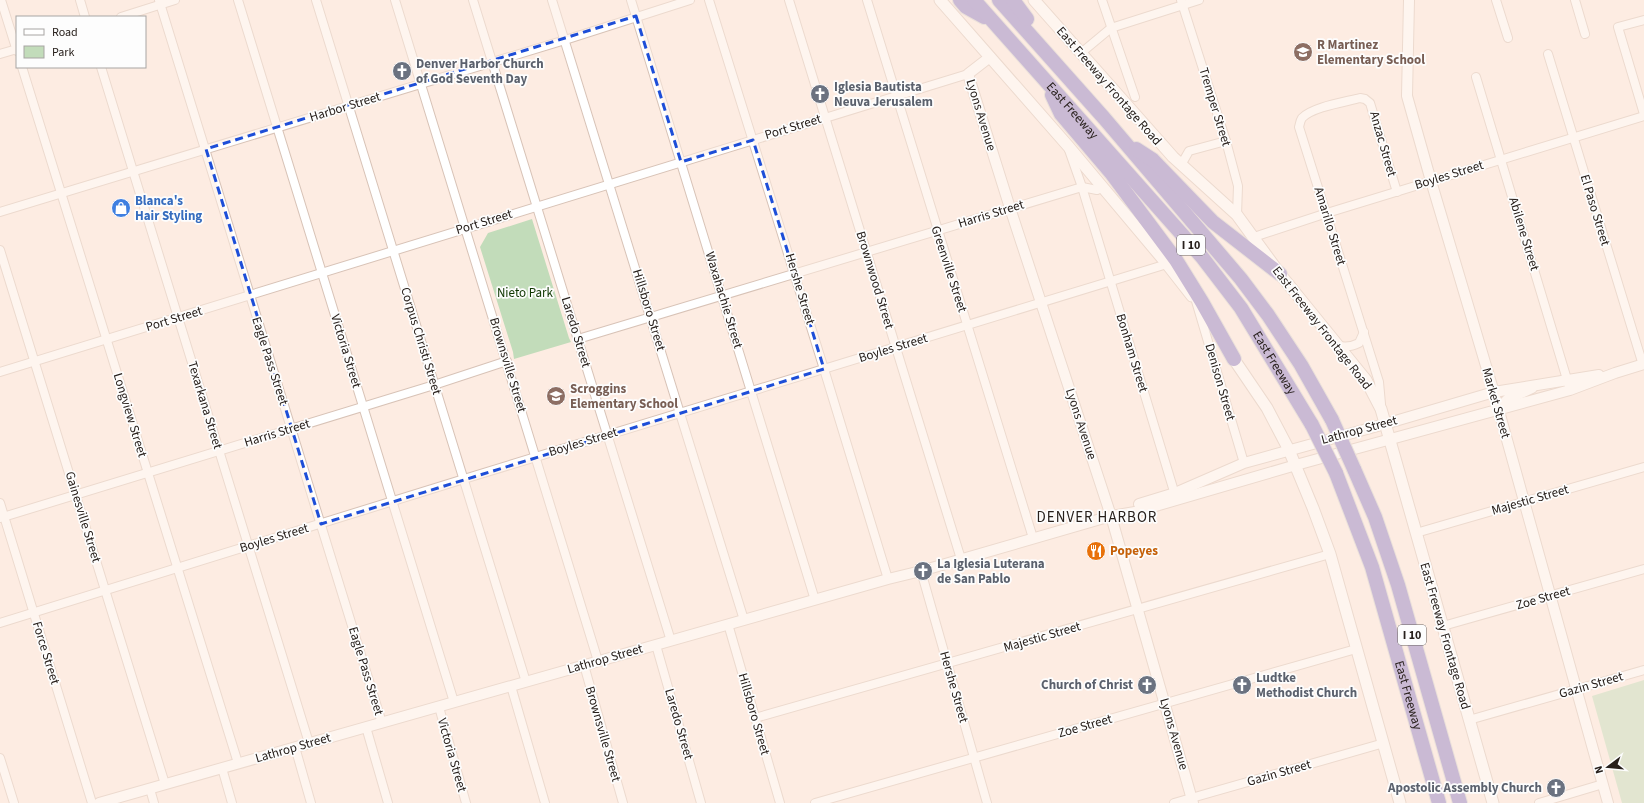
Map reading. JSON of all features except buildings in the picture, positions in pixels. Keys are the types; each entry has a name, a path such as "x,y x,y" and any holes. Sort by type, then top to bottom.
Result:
{"highway":[{"path":"960,0 966,7 992,21"},
{"name":"East Freeway","path":"974,0 1202,257 1245,314 1312,426 1336,473 1372,567 1440,803"},
{"name":"East Freeway","path":"999,0 1124,142 1241,279 1268,315 1300,365 1332,420 1375,517 1398,585 1460,803"},
{"path":"1013,0 1024,14 1039,45"},
{"path":"1046,82 1061,114 1112,174 1176,260 1202,302 1234,359"},
{"path":"1124,142 1154,160 1213,222 1280,274"}],"main road":[{"path":"940,0 1068,146 1099,188 1167,264 1196,301 1267,408 1296,465 1330,554 1400,803"},
{"name":"East Freeway Frontage Road","path":"1034,0 1144,126 1181,164 1237,215 1280,274 1366,380 1381,409 1493,803"}],"street":[{"path":"1,0 16,46"},
{"path":"80,0 86,16"},
{"path":"124,16 160,2 175,0"},
{"name":"Victoria Street","path":"238,0 454,702"},
{"name":"Corpus Christi Street","path":"316,0 526,682"},
{"name":"Brownsville Street","path":"394,0 466,228 598,661"},
{"name":"Laredo Street","path":"474,0 671,641"},
{"name":"Hillsboro Street","path":"552,0 744,620"},
{"name":"Waxahachie Street","path":"631,0 723,295 815,600"},
{"name":"Harbor Street","path":"0,212 565,40 636,16 690,0"},
{"name":"Hershe Street","path":"709,0 795,273 888,579"},
{"name":"Brownwood Street","path":"789,0 961,559"},
{"name":"Greenville Street","path":"867,0 1033,538"},
{"path":"1102,0 1134,97"},
{"path":"1081,53 1111,28 1182,2 1199,0"},
{"name":"Market Street","path":"1409,0 1407,96 1494,392 1608,803"},
{"path":"1496,0 1508,38"},
{"path":"1575,0 1585,34"},
{"name":"Eagle Pass Street","path":"160,2 382,723"},
{"name":"Tremper Street","path":"1182,2 1226,141 1238,186 1237,215"},
{"path":"1644,20 1618,27 1644,115"},
{"path":"0,54 16,49"},
{"name":"El Paso Street","path":"1548,54 1643,364"},
{"name":"Lyons Avenue","path":"990,57 968,74 1010,208 1111,516 1193,800"},
{"name":"Longview Street","path":"22,68 238,763"},
{"name":"Texarkana Street","path":"101,68 309,743"},
{"name":"Port Street","path":"0,372 968,74"},
{"name":"Abilene Street","path":"1476,77 1502,159 1570,390"},
{"name":"Anzac Street","path":"1300,120 1316,110 1360,98 1365,99 1370,103 1396,192"},
{"name":"Boyles Street","path":"1254,237 1326,213 1644,115"},
{"name":"Amarillo Street","path":"1300,120 1299,127 1379,382 1381,409"},
{"path":"1181,164 1189,151 1226,141"},
{"name":"Bonham Street","path":"1068,146 1082,187 1176,497"},
{"path":"1082,187 1099,188"},
{"name":"Harris Street","path":"578,340 1082,187"},
{"path":"1087,205 1099,188"},
{"name":"Gainesville Street","path":"0,250 165,784"},
{"name":"Boyles Street","path":"0,623 967,324 1167,264"},
{"name":"Denison Street","path":"1196,301 1244,463"},
{"path":"1337,345 1342,347 1352,346 1359,343 1364,332"},
{"name":"Harris Street","path":"2,518 364,407 507,361"},
{"name":"Lathrop Street","path":"99,803 728,624 921,571 1111,516 1132,506 1176,497 1570,390 1615,372 1643,364"},
{"name":"Lathrop Street","path":"1176,497 1244,463 1289,450 1494,392 1615,372"},
{"path":"1498,409 1508,399 1545,383"},
{"name":"Majestic Street","path":"1416,533 1644,467"},
{"name":"Force Street","path":"0,503 2,518 92,803"},
{"name":"Majestic Street","path":"755,718 1330,554"},
{"name":"Zoe Street","path":"1443,626 1644,569"},
{"name":"Hershe Street","path":"921,571 987,803"},
{"name":"Hillsboro Street","path":"728,624 780,803"},
{"name":"Laredo Street","path":"656,645 702,803"},
{"name":"Zoe Street","path":"815,803 1356,649"},
{"name":"Brownsville Street","path":"584,665 623,803"},
{"name":"Gazin Street","path":"1469,720 1644,670"},
{"path":"511,686 545,803"},
{"name":"Victoria Street","path":"438,707 466,803"},
{"name":"Eagle Pass Street","path":"366,727 388,803"},
{"name":"Gazin Street","path":"1174,803 1193,800 1384,743"},
{"path":"295,747 311,803"},
{"path":"0,758 14,803"},
{"path":"222,768 232,803"},
{"path":"1539,803 1602,784"},
{"path":"150,788 154,803"}],"highlighted area":[{"path":"636,16 681,162 753,140 824,369 321,524 206,149"}],"green space":[{"name":"Nieto Park","path":"532,219 571,342 514,359 480,247 488,233"},
{"path":"1644,680 1644,803 1622,803 1592,696"}],"place":[{"name":"R Martinez Elementary School","path":"1303,52"},
{"name":"Denver Harbor Church of God Seventh Day","path":"402,71"},
{"name":"Iglesia Bautista Neuva Jerusalem","path":"820,94"},
{"name":"Blanca's Hair Styling","path":"121,208"},
{"name":"Scroggins Elementary School","path":"556,396"},
{"name":"Popeyes","path":"1096,551"},
{"name":"La Iglesia Luterana de San Pablo","path":"923,571"},
{"name":"Church of Christ","path":"1147,685"},
{"name":"Ludtke Methodist Church","path":"1242,685"},
{"name":"Apostolic Assembly Church","path":"1556,788"}],"district":[{"name":"DENVER HARBOR","path":"1097,517"}]}
